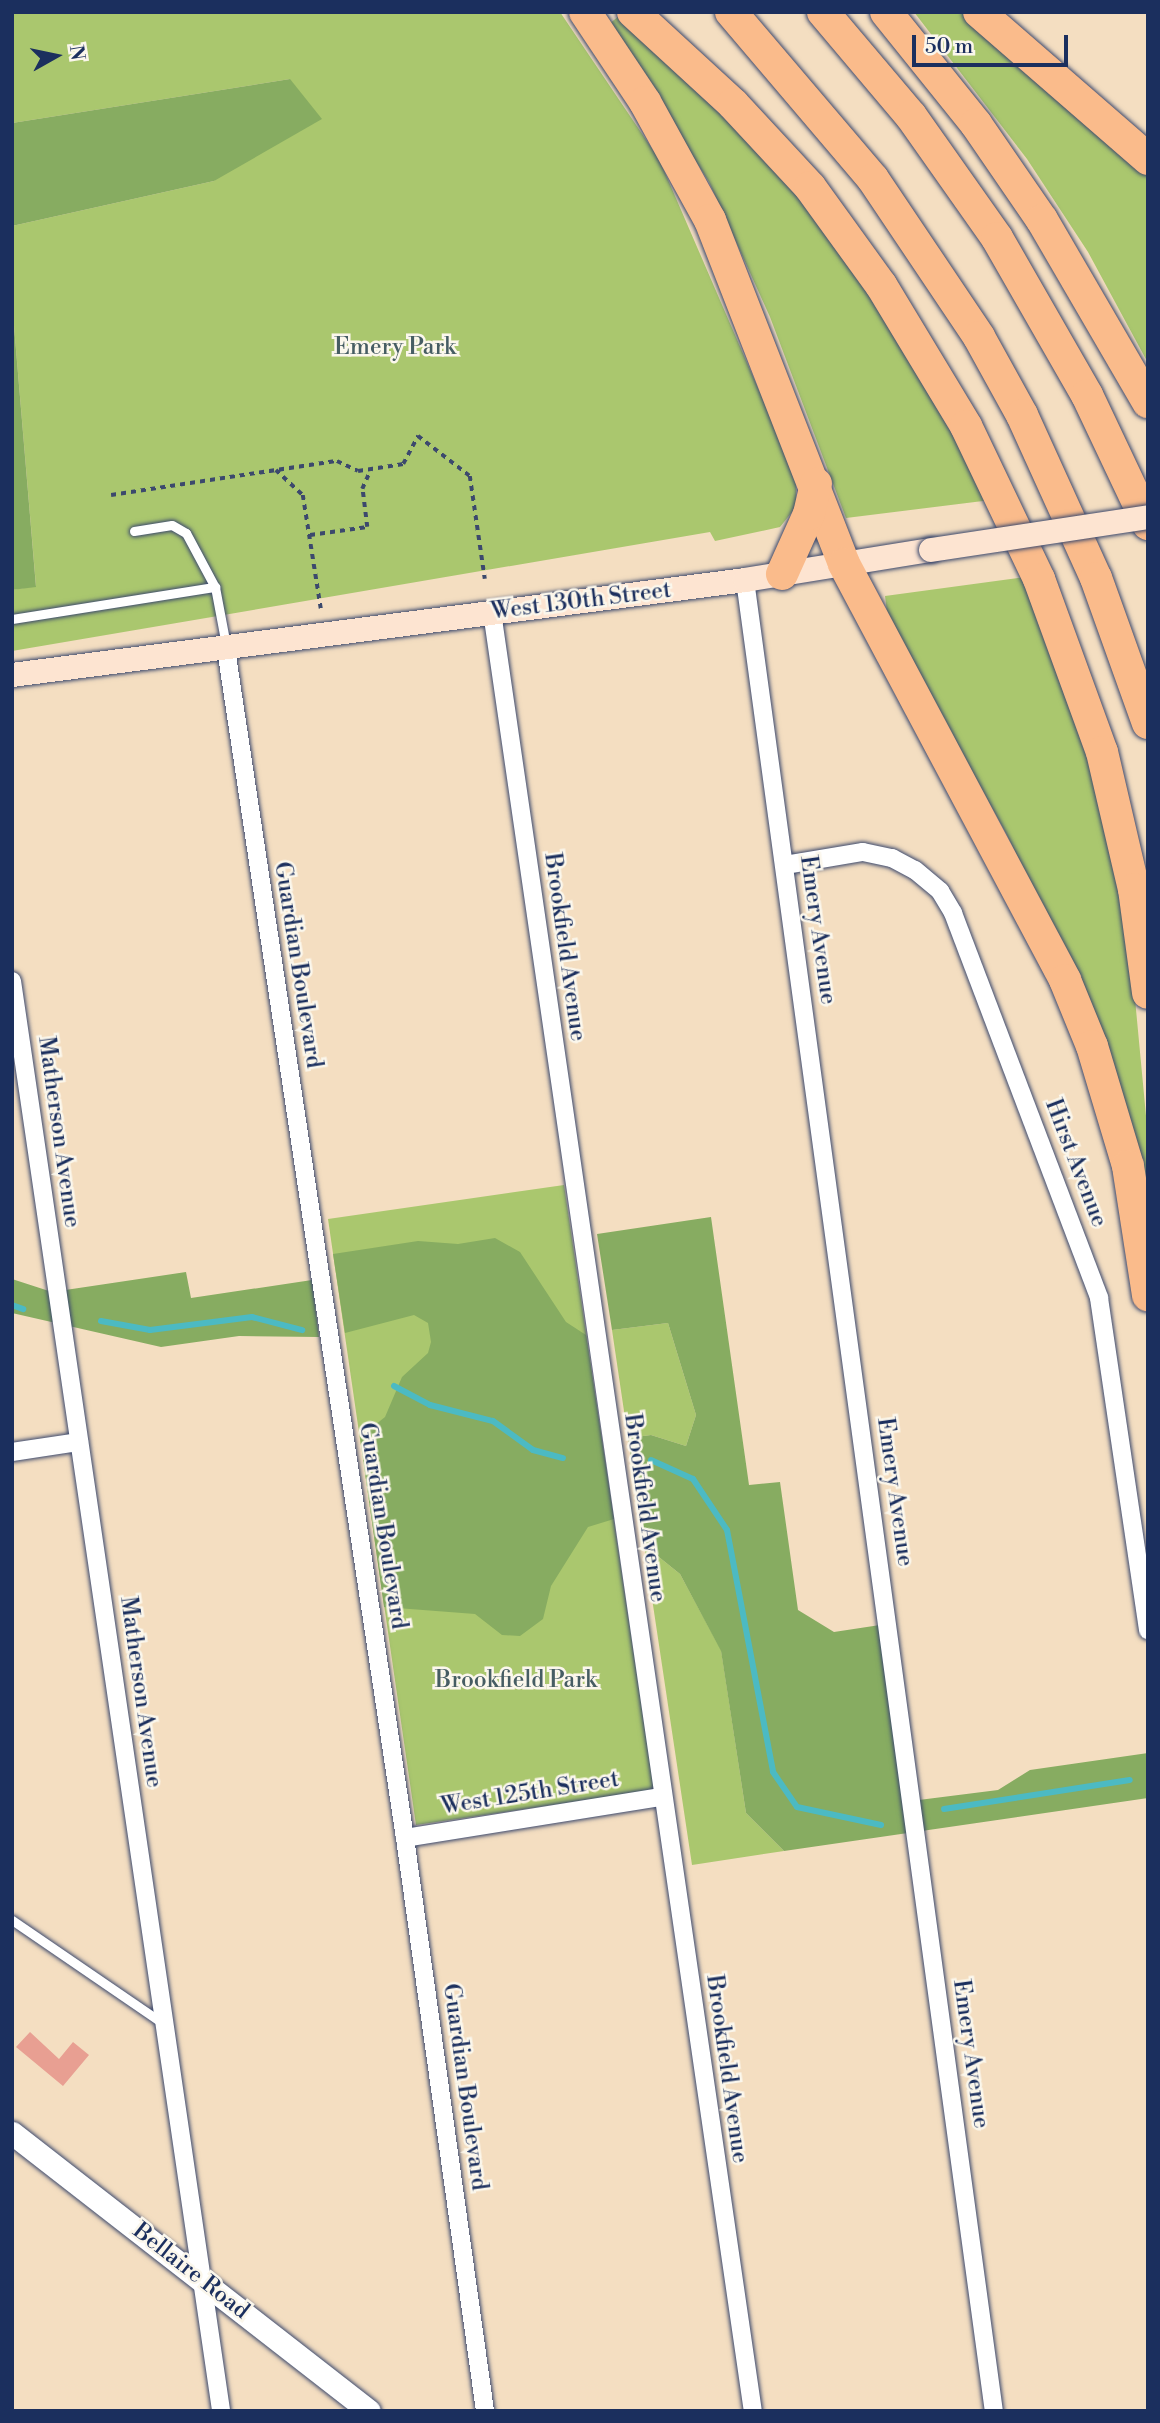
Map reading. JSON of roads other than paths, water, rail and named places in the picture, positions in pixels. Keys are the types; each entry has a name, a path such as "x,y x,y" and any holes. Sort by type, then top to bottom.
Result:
{"highway":[{"path":"585,12 646,102 710,220 816,484 844,564 1034,920 1083,1024 1128,1166 1148,1295"},
{"path":"633,12 733,104 810,187 881,285 966,426 1039,579 1102,752 1134,889 1148,993"},
{"path":"731,12 873,179 979,337 1022,415 1086,555 1148,723"},
{"path":"823,12 911,116 997,238 1087,395 1148,524"},
{"path":"886,12 976,124 1042,220 1148,402"},
{"path":"979,12 1148,159"},
{"path":"782,574 809,514 816,484"}],"main road":[{"name":"West 130th Street","path":"12,675 745,580 1148,517"}],"street":[{"name":"Emery Avenue","path":"745,580 994,2411"},
{"name":"Brookfield Avenue","path":"492,612 753,2411"},
{"name":"Guardian Boulevard","path":"226,649 405,1838 485,2411"},
{"name":"Hirst Avenue","path":"785,865 863,852 892,858 915,870 940,891 953,913 1099,1298 1148,1630"},
{"name":"Matherson Avenue","path":"12,981 221,2411"},
{"path":"12,1452 79,1442"},
{"name":"West 125th Street","path":"405,1838 662,1797"},
{"name":"Bellaire Road","path":"12,2133 369,2411"}],"lane":[{"path":"134,531 172,525 186,533 215,587 226,649"},
{"path":"12,619 215,587"},
{"path":"12,1920 166,2025"}],"waterway":[{"path":"12,1305 23,1309"},
{"path":"101,1321 150,1330 252,1317 302,1330"},
{"path":"394,1386 430,1405 493,1421 533,1450 563,1458"},
{"path":"651,1460 693,1479 727,1530 773,1772 797,1807 881,1825"},
{"path":"944,1809 1130,1780"}],"park label":[{"name":"Emery Park","path":"395,347"},
{"name":"Brookfield Park","path":"516,1680"}]}
